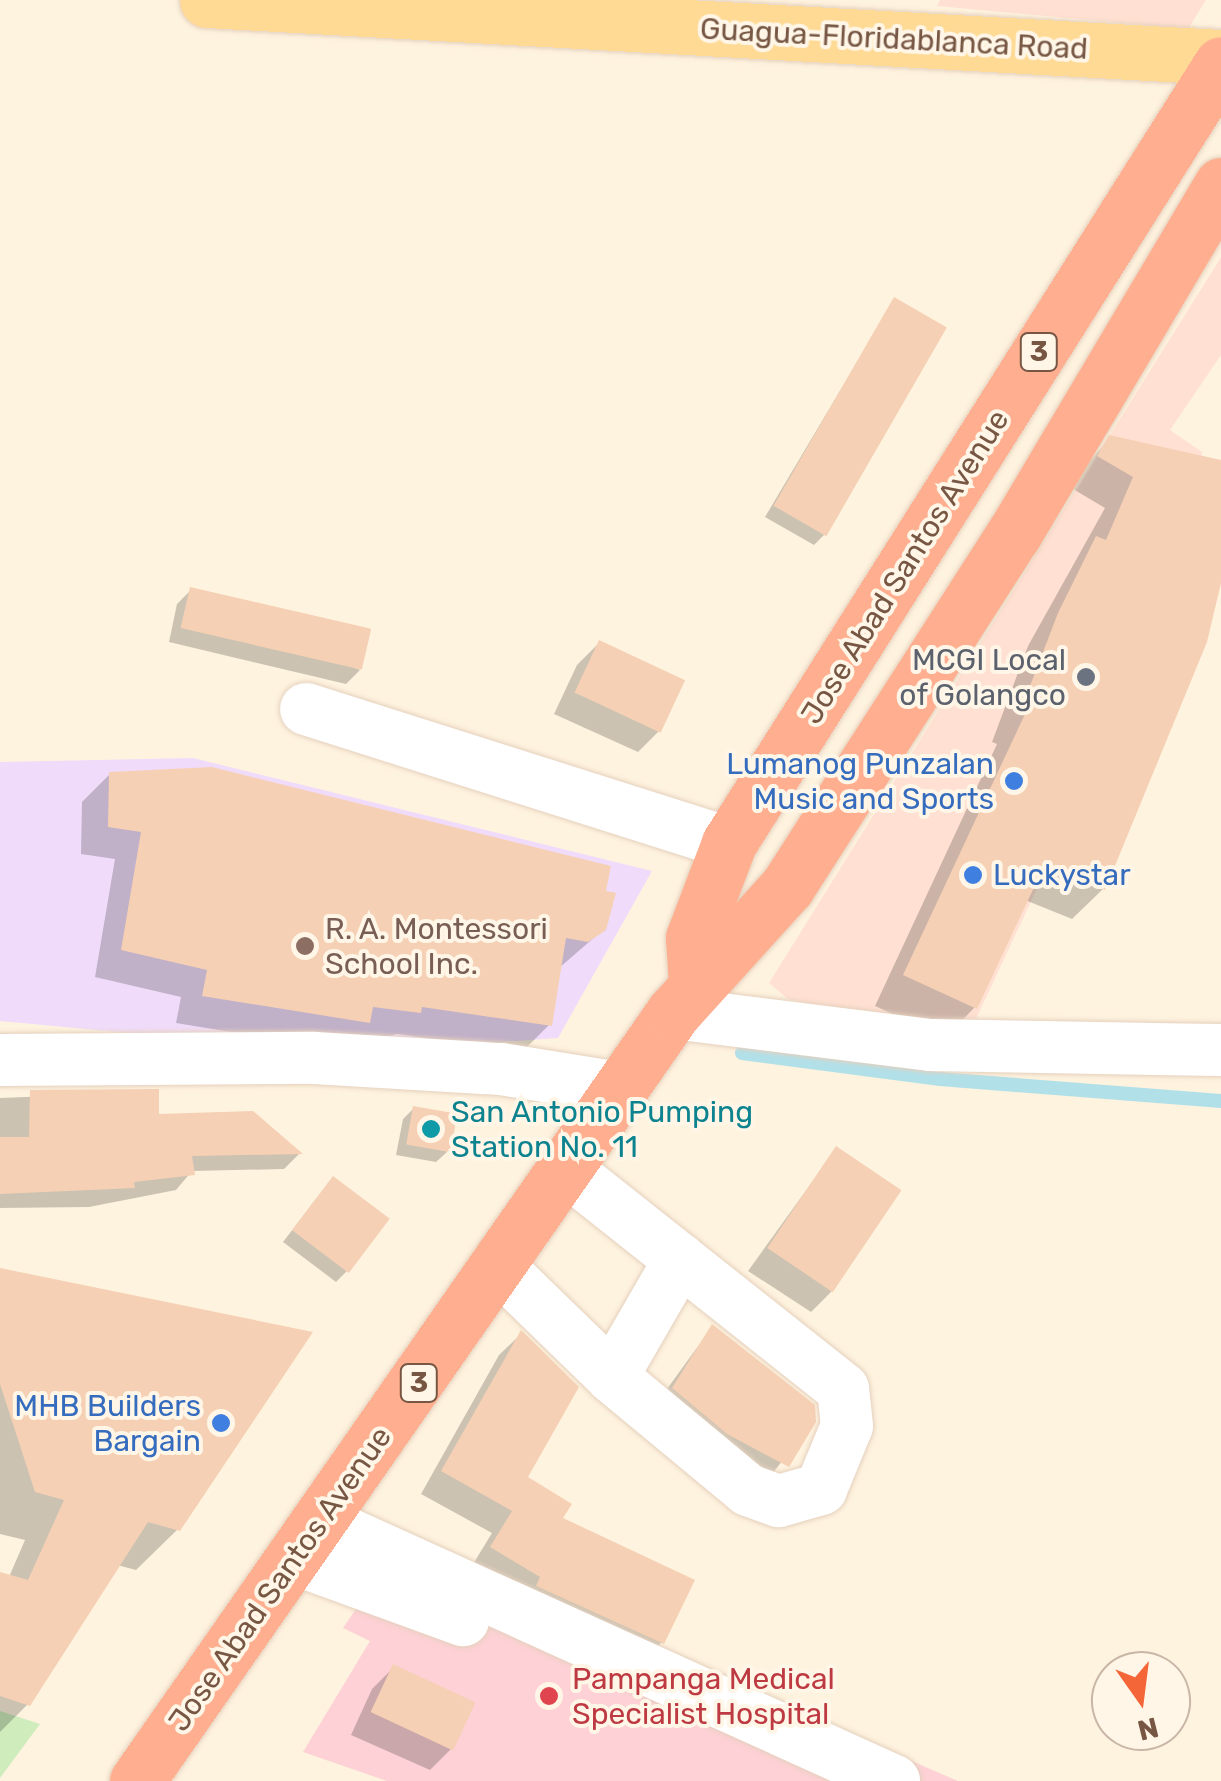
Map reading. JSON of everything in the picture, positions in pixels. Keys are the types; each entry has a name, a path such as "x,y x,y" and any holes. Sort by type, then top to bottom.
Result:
{"highway":[{"name":"Jose Abad Santos Avenue","path":"684,998 693,938 729,843 1221,61"},
{"name":"Jose Abad Santos Avenue","path":"137,1781 309,1541 684,998 787,887 1014,534 1216,206"}],"main road":[{"name":"Guagua-Floridablanca Road","path":"207,0 1221,61"}],"street":[{"path":"306,709 729,843"},
{"path":"684,998 930,1045 1219,1039"},
{"path":"0,1060 314,1058 501,1069 620,1088"},
{"path":"498,1266 612,1377 758,1495 779,1501 822,1489 835,1468 849,1406 843,1388 565,1169"},
{"path":"612,1377 680,1259"},
{"path":"309,1541 633,1687 820,1781"},
{"path":"309,1541 894,1781"}],"shaded area":[{"path":"940,0 1206,0 1188,29 937,6"},
{"path":"1221,257 1221,355 1170,430 1202,452 1161,623 969,1034 788,999 769,983"},
{"name":"R. A. Montessori School Inc.","path":"193,758 652,871 558,1038 340,1053 0,1021 0,762"},
{"name":"Pampanga Medical Specialist Hospital","path":"402,1541 958,1781 387,1781 303,1752 370,1641 343,1628"}],"green space":[{"path":"0,1711 40,1724 0,1778"}],"building":[{"path":"894,297 947,328 826,536 774,506"},
{"path":"1109,435 1221,460 1221,583 1207,642 1105,890 1044,866 977,1009 903,975 1025,714 1020,712 1058,613 1096,536 1106,540 1133,477 1097,456"},
{"path":"190,587 371,629 362,670 181,628"},
{"path":"599,640 685,680 661,733 574,693"},
{"name":"R. A. Montessori School Inc.","path":"212,767 611,866 606,891 616,893 606,930 588,942 566,938 552,1026 422,1007 421,1013 373,1007 370,1023 202,996 207,970 121,950 141,832 108,827 109,772"},
{"path":"159,1089 159,1114 253,1111 303,1154 192,1156 195,1175 134,1182 135,1188 0,1194 0,1137 29,1137 30,1090"},
{"name":"San Antonio Pumping Station No. 11","path":"413,1106 457,1114 451,1152 406,1144"},
{"path":"836,1146 901,1190 833,1292 767,1248"},
{"path":"333,1176 390,1219 349,1273 292,1230"},
{"path":"0,1268 313,1332 180,1531 148,1522 30,1706 0,1696 0,1572 28,1580 64,1500 35,1492 0,1384"},
{"path":"712,1324 815,1405 816,1422 789,1467 727,1434 672,1388"},
{"path":"521,1330 579,1387 528,1477 572,1504 563,1518 695,1580 664,1644 536,1586 540,1577 490,1547 512,1511 441,1471"},
{"path":"393,1664 475,1702 453,1750 371,1712"}],"waterway":[{"path":"742,1053 940,1079 1221,1101"}],"place":[{"name":"MCGI Local of Golangco","path":"1086,677"},
{"name":"Lumanog Punzalan Music and Sports","path":"1014,781"},
{"name":"Luckystar","path":"973,875"},
{"name":"R. A. Montessori School Inc.","path":"305,946"},
{"name":"San Antonio Pumping Station No. 11","path":"431,1129"},
{"name":"MHB Builders Bargain","path":"221,1423"},
{"name":"Pampanga Medical Specialist Hospital","path":"549,1696"}]}
